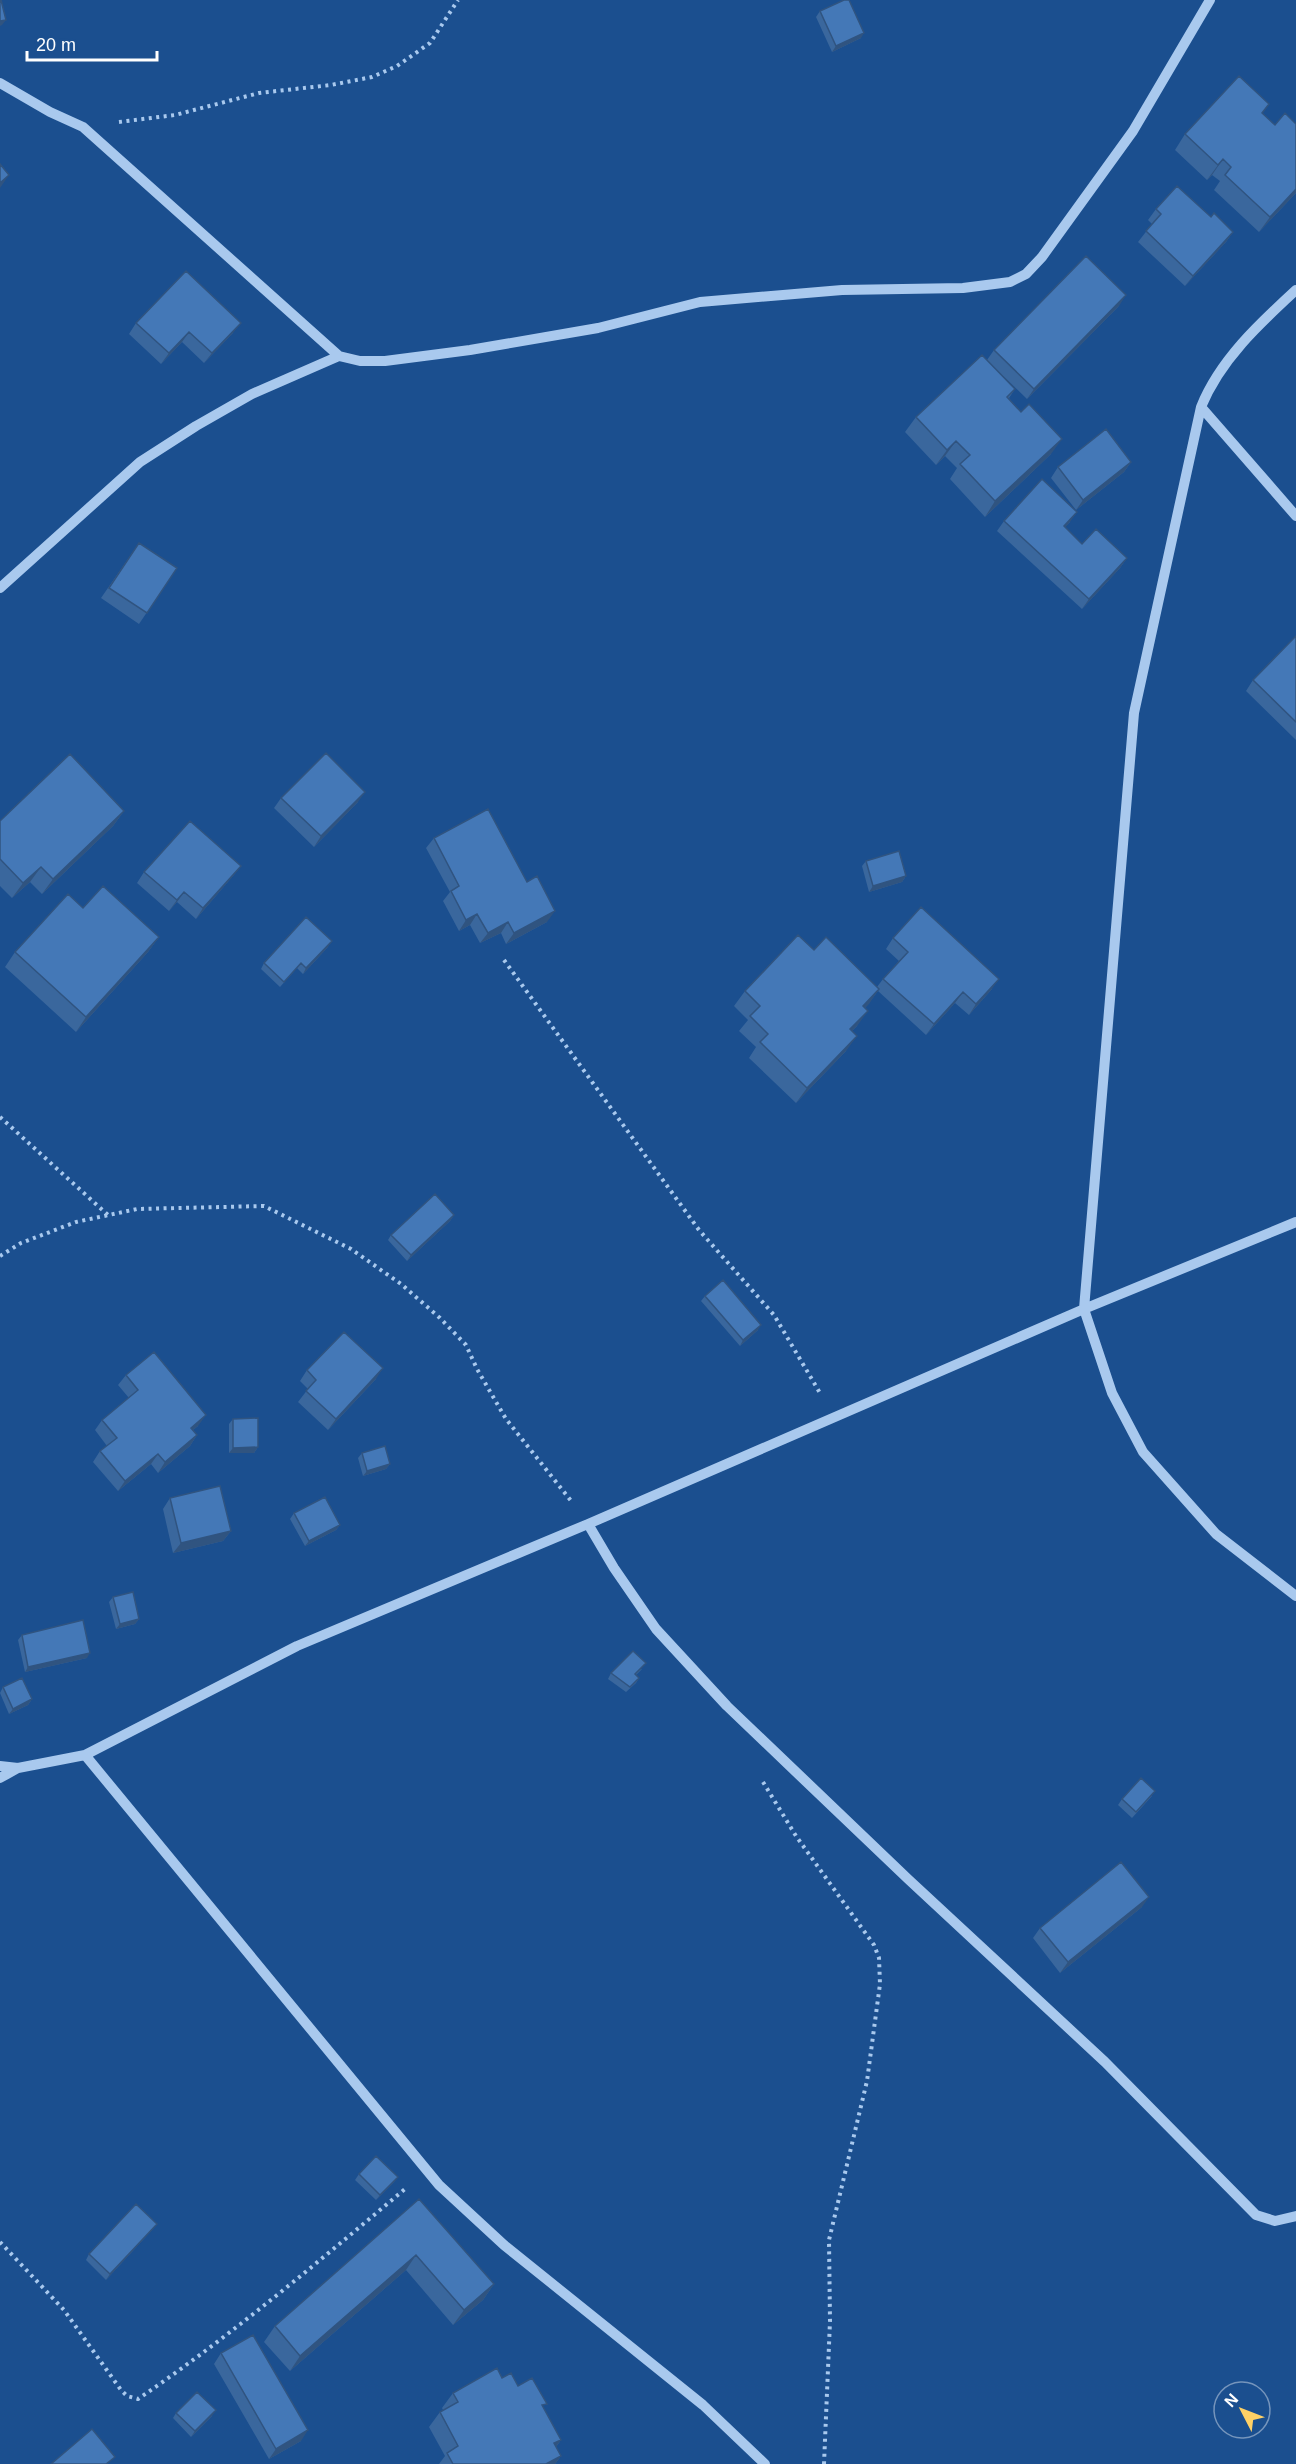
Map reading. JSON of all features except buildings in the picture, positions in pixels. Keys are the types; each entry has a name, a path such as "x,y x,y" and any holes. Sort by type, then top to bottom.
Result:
{"street":[{"path":"0,83 50,112 83,127 339,356 360,361 385,361 470,350 598,328 700,302 842,290 963,288 1010,282 1026,274 1042,258 1126,141 1210,0"},
{"path":"1296,290 1222,366 1202,407 1134,713 1084,1309 1112,1393 1143,1452 1216,1534 1296,1596"},
{"path":"0,588 141,462 196,426 252,394 339,356"},
{"path":"1202,407 1296,516"},
{"path":"0,1766 18,1768 85,1755 297,1646 589,1523 1084,1309 1296,1222"},
{"path":"589,1523 614,1568 656,1629 727,1706 908,1879 1105,2062 1256,2215 1275,2221 1296,2216"},
{"path":"85,1755 440,2186 504,2245 703,2405 765,2464"},
{"path":"0,1778 18,1768"}],"path":[{"path":"83,127 175,115 259,93 331,85 372,76 397,66 430,43 458,0"},
{"path":"504,960 699,1230 774,1315 834,1417"},
{"path":"0,1117 108,1215"},
{"path":"0,1256 21,1243 76,1222 137,1209 264,1206 351,1249 401,1284 466,1345 506,1419 589,1523"},
{"path":"762,1781 796,1836 874,1946 879,1958 880,1984 867,2080 829,2240 830,2321 824,2464"},
{"path":"0,2242 64,2310 121,2390 127,2396 138,2399 200,2356 265,2306 428,2171"}]}
